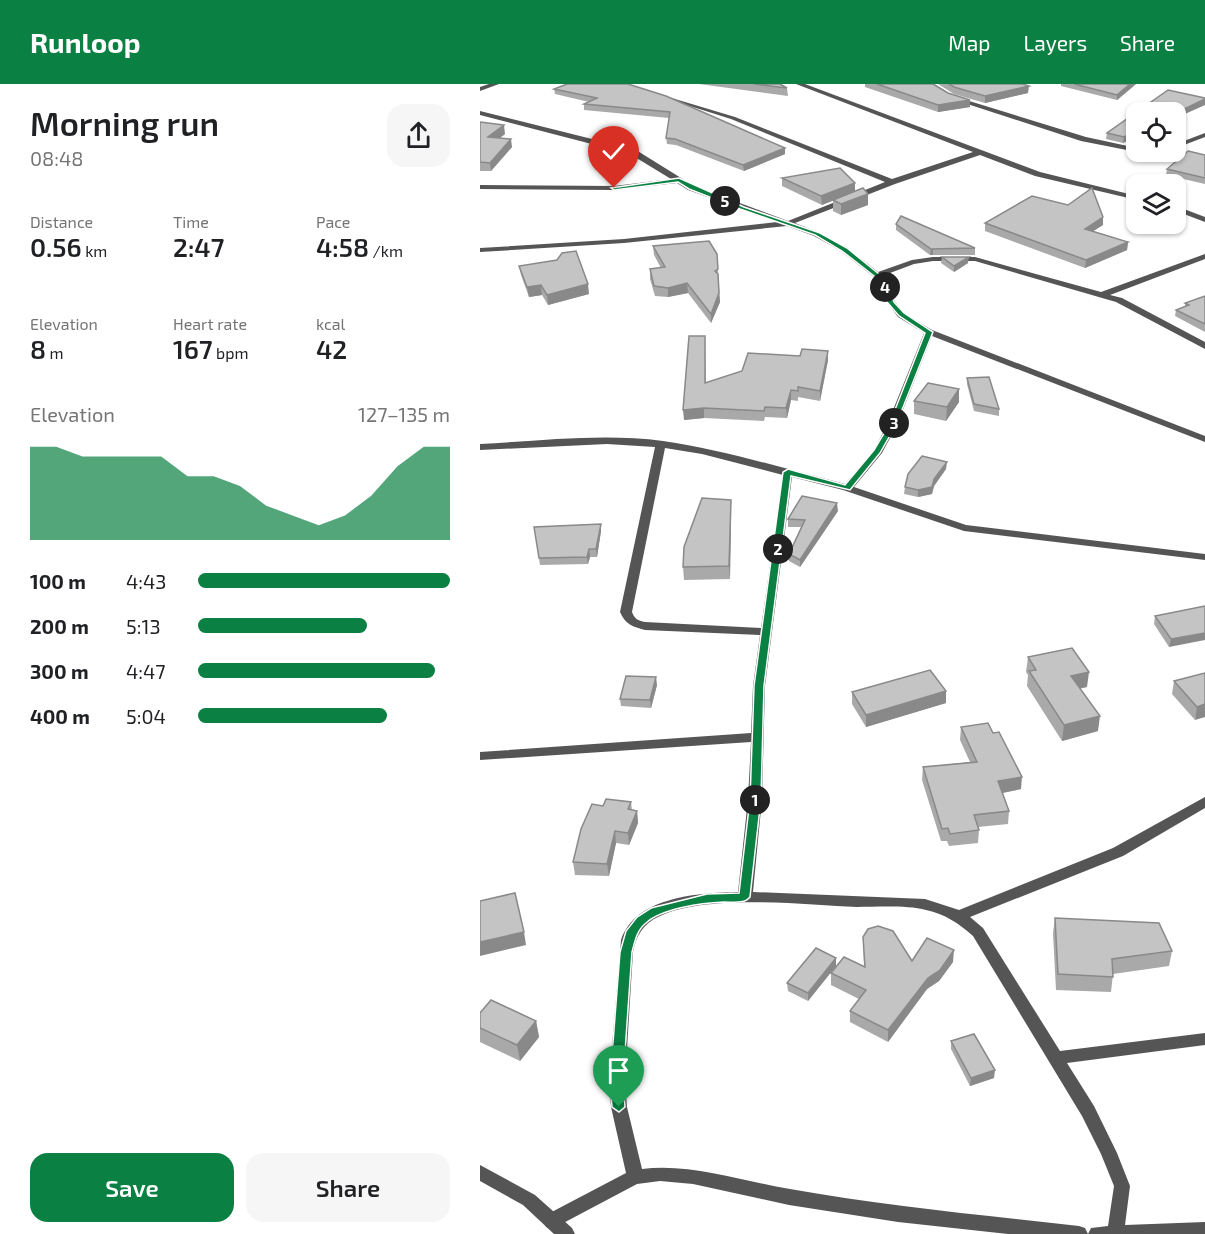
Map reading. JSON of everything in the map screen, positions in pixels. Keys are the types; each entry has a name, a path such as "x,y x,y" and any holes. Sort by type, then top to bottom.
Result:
{"street":[{"path":"480,89 496,84"},
{"path":"799,84 977,153 1048,177 1126,195"},
{"path":"929,84 951,97 1084,139 1126,148"},
{"path":"647,91 733,118 892,182"},
{"path":"480,113 633,152 691,188 817,234 844,249 877,275 891,302 901,315 929,332 1205,439"},
{"path":"1186,142 1205,135"},
{"path":"480,250 624,241 789,224 892,182 977,153"},
{"path":"480,187 614,188 679,180"},
{"path":"1186,212 1205,220"},
{"path":"1102,295 1205,256"},
{"path":"877,275 912,262 933,259 975,259 1102,295 1146,313 1205,346"},
{"path":"847,488 878,451 892,425 929,332"},
{"path":"480,447 607,441 661,444 788,472 847,488 963,528 1205,557"},
{"path":"661,444 626,612 628,618 633,623 645,626 767,632"},
{"path":"745,897 753,834 759,686 788,472"},
{"path":"480,756 758,737"},
{"path":"959,916 1118,852 1205,802"},
{"path":"635,1177 619,1107 616,1081 626,952 630,934 641,920 655,911 707,898 745,897 926,904 959,916 978,932 992,951 1088,1111 1122,1186 1115,1234"},
{"path":"1057,1058 1205,1039"},
{"path":"480,1172 530,1200 566,1234"},
{"path":"552,1221 635,1177 660,1174 693,1177 789,1197 898,1214 1079,1234"},
{"path":"1097,1234 1205,1230"}],"building":[{"path":"567,84 628,84 666,96 785,148 743,165 675,139 666,138 670,112 584,104 597,98 554,89"},
{"path":"754,84 780,84 787,88"},
{"path":"877,84 933,84 948,93 970,100 938,105"},
{"path":"949,84 1023,84 1029,86 985,96"},
{"path":"1074,84 1130,84 1117,95"},
{"path":"1168,90 1205,98 1186,108 1186,102 1151,102"},
{"path":"1126,120 1126,136 1107,133"},
{"path":"480,122 504,125 488,137 511,139 490,163 480,162"},
{"path":"1188,151 1205,155 1205,178 1167,169 1175,162 1186,162"},
{"path":"840,168 855,183 821,196 782,178"},
{"path":"863,188 868,194 841,204 833,200"},
{"path":"1092,188 1103,217 1085,229 1128,242 1086,260 985,223 1032,196 1068,205"},
{"path":"901,216 975,248 931,249 896,224"},
{"path":"709,241 717,254 718,269 715,271 718,274 719,293 711,314 687,283 668,288 654,286 650,269 665,267 653,246"},
{"path":"576,251 588,284 547,295 541,285 527,287 519,266 557,260 562,253"},
{"path":"942,257 969,257 954,266"},
{"path":"1205,296 1205,324 1176,310 1189,305 1185,303"},
{"path":"689,336 705,336 705,383 742,371 748,353 800,356 802,349 828,351 820,391 798,387 798,391 791,390 786,408 765,407 764,411 704,408 683,410"},
{"path":"989,377 999,409 974,404 967,378"},
{"path":"928,383 959,389 947,407 914,401"},
{"path":"922,456 947,462 934,479 932,487 918,490 905,487 908,474"},
{"path":"802,496 837,503 800,560 789,554 805,520 788,519"},
{"path":"702,498 731,500 729,566 683,567 684,547"},
{"path":"601,524 596,549 589,549 587,557 539,558 534,527"},
{"path":"1205,606 1205,633 1171,639 1155,616"},
{"path":"1072,648 1089,672 1071,676 1100,716 1064,725 1029,671 1036,670 1028,657"},
{"path":"930,670 946,691 866,715 852,692"},
{"path":"1205,673 1205,704 1197,707 1174,681"},
{"path":"626,676 656,677 650,700 620,699"},
{"path":"988,723 993,733 999,732 1022,777 998,781 1009,811 974,815 979,830 950,834 948,828 942,829 923,767 977,762 961,727"},
{"path":"606,799 631,802 628,809 637,811 628,833 615,831 607,864 573,862 581,829 592,804 603,806"},
{"path":"515,893 524,932 480,942 480,901"},
{"path":"1055,918 1159,923 1172,951 1112,959 1113,977 1058,974"},
{"path":"878,926 893,931 912,961 927,938 954,950 940,970 928,978 888,1030 850,1011 866,990 831,973 844,957 865,967 863,937 868,929"},
{"path":"816,948 836,958 808,993 787,983"},
{"path":"491,1000 536,1021 517,1045 480,1028 480,1013"},
{"path":"974,1034 995,1070 971,1078 951,1041"}],"route":[{"path":"614,188 679,180 691,188 742,208 817,234 844,249 877,275 891,302 901,315 929,332 892,425 878,451 847,488 788,472 759,686 752,846 745,897 707,898 655,911 641,920 630,934 626,952 616,1081 619,1107"}]}
